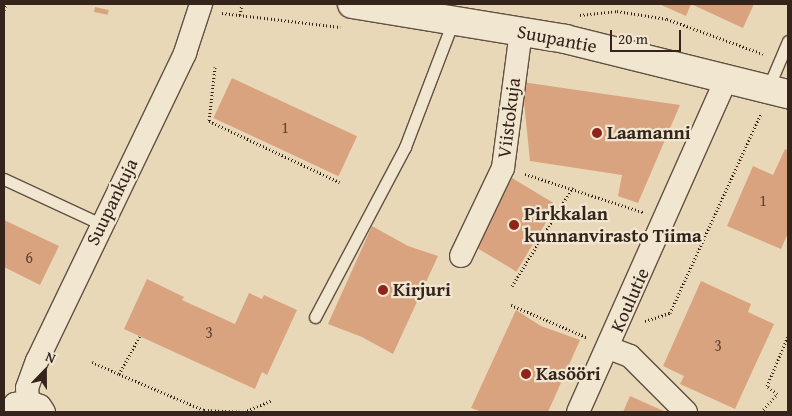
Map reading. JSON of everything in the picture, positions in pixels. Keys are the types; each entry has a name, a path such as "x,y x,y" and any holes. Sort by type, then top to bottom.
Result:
{"street":[{"name":"Suupankuja","path":"36,407 27,388 37,361 101,224 185,53 200,7"},
{"name":"Suupantie","path":"351,16 453,19 521,31 727,78 773,97"},
{"name":"Viistokuja","path":"461,256 503,168 521,31"},
{"name":"Koulutie","path":"578,412 609,348 727,78"},
{"path":"609,348 630,356 686,412"},
{"name":"Suupankuja","path":"9,412 15,404 36,407"}],"lane":[{"path":"315,317 405,147 448,41 453,19"},
{"path":"773,97 779,58 788,41"},
{"path":"4,179 101,224"}],"path":[{"path":"4,10 6,4"},
{"path":"240,15 242,4"},
{"path":"200,7 240,15 351,16"},
{"path":"591,12 617,10 667,19 692,26 714,38 779,58"},
{"path":"215,67 209,121 339,182"},
{"path":"646,320 670,313 773,97"},
{"path":"503,168 573,187 645,213"},
{"path":"512,286 573,187"},
{"path":"511,305 587,338"},
{"path":"119,374 140,336"},
{"path":"761,412 777,394 767,386 788,336"},
{"path":"92,362 204,410 244,412 272,400"}],"building":[{"path":"659,4 691,4 686,16"},
{"path":"691,4 754,4 743,28"},
{"path":"95,7 109,10 108,15 94,12"},
{"path":"232,78 357,136 338,176 213,118"},
{"name":"Laamanni","path":"522,82 680,105 638,203 618,196 622,175 530,161"},
{"path":"785,149 788,150 788,233 781,249 727,226 753,166 773,175"},
{"name":"Pirkkalan kunnanvirasto Tiima","path":"512,178 557,205 516,272 472,245"},
{"path":"4,220 59,246 40,285 4,267"},
{"name":"Kirjuri","path":"372,226 408,246 438,256 393,354 362,337 328,324"},
{"path":"147,279 184,297 182,300 235,324 249,293 262,299 264,295 297,310 267,375 262,372 255,389 124,329"},
{"path":"701,281 751,304 748,312 774,324 735,409 680,384 684,376 663,366"},
{"name":"Kasööri","path":"516,310 541,326 580,340 548,412 482,412 471,408"},
{"path":"630,396 666,412 623,412"}],"place":[{"name":"Laamanni","path":"597,133"},
{"name":"Pirkkalan kunnanvirasto Tiima","path":"514,225"},
{"name":"Kirjuri","path":"383,290"},
{"name":"Kasööri","path":"526,374"}]}
